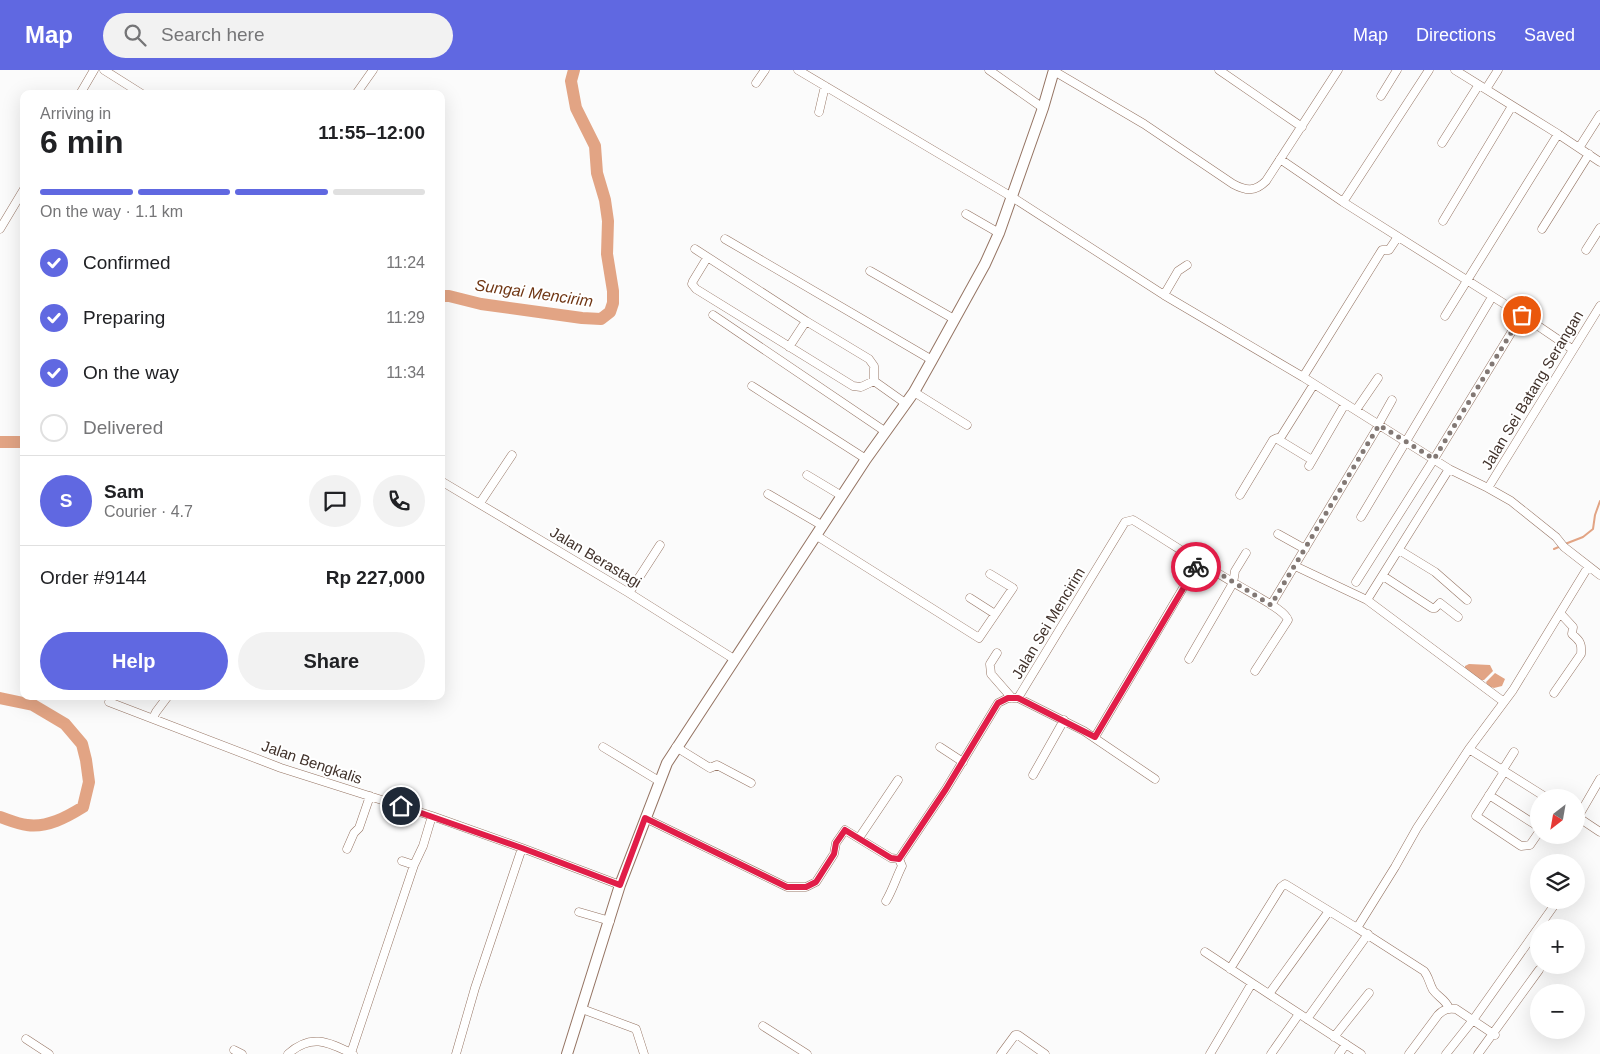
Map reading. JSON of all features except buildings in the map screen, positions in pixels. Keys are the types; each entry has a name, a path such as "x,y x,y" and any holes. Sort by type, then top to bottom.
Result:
{"main road":[{"path":"568,1054 620,885 667,763 734,659 824,526 866,459 914,392 932,360 985,264 999,233 1043,108 1054,70"}],"street":[{"path":"82,90 94,70"},
{"path":"104,70 136,90"},
{"path":"359,90 373,70"},
{"path":"756,83 765,70"},
{"path":"798,70 811,73 825,86 1012,197 1164,294 1303,377 1449,469 1488,488 1525,511 1556,537 1564,547 1600,575"},
{"path":"989,70 1043,108"},
{"path":"1054,70 1144,124 1233,184 1247,190 1254,190 1260,186 1280,159 1338,70"},
{"path":"1219,70 1302,127"},
{"path":"1382,96 1397,70"},
{"path":"1343,202 1429,70"},
{"path":"1455,70 1600,162"},
{"path":"1442,143 1482,88 1498,70"},
{"path":"819,112 825,86"},
{"path":"1443,221 1512,106"},
{"path":"1579,148 1600,115"},
{"path":"1445,316 1558,134"},
{"path":"1542,229 1589,154"},
{"path":"1280,159 1397,238 1522,315 1572,349"},
{"path":"0,229 20,196"},
{"path":"966,214 999,233"},
{"path":"1586,250 1600,228"},
{"path":"1303,377 1382,250 1389,250 1397,238"},
{"path":"726,239 932,360"},
{"path":"695,249 706,258 869,359 874,366 874,381"},
{"path":"706,258 693,280 693,286 853,386 861,388 874,381"},
{"path":"1164,294 1178,271 1187,265"},
{"path":"870,271 954,319"},
{"path":"1361,517 1492,297"},
{"name":"Jalan Sei Batang Serangan","path":"1488,488 1600,306"},
{"path":"713,315 886,432"},
{"path":"1356,582 1522,315"},
{"path":"788,347 806,321"},
{"path":"1356,410 1378,378"},
{"path":"874,381 905,403"},
{"path":"1279,440 1314,384"},
{"path":"752,386 866,459"},
{"path":"914,392 967,425"},
{"path":"1271,605 1379,425 1392,400"},
{"path":"1240,495 1276,438 1311,463 1345,404"},
{"path":"480,503 512,455"},
{"path":"1367,600 1449,469"},
{"path":"807,475 842,496"},
{"name":"Jalan Berastagi","path":"445,483 630,592 734,659"},
{"path":"768,494 824,526"},
{"name":"Jalan Sei Mencirim","path":"899,859 963,762 998,703 1008,698 1015,698 1126,521 1133,520 1287,616 1288,620 1255,671"},
{"path":"1278,534 1305,549"},
{"path":"817,536 979,638 1013,588 990,574"},
{"path":"630,592 660,545"},
{"path":"1399,550 1435,572 1467,600"},
{"path":"1189,659 1232,583 1235,571 1246,553"},
{"path":"1095,737 1199,561"},
{"path":"1295,566 1367,600 1504,702"},
{"path":"1357,928 1417,828 1469,749 1504,702 1561,614 1588,567"},
{"path":"1383,576 1432,608 1435,608 1442,599 1458,617"},
{"path":"970,598 995,614"},
{"path":"1554,693 1581,654 1582,646 1581,641 1572,634 1573,627 1561,614"},
{"path":"997,653 990,664 991,674 1015,698 1064,720 1095,737 1155,779"},
{"path":"153,718 165,700"},
{"name":"Jalan Bengkalis","path":"109,702 281,768 432,816 620,885"},
{"path":"1033,775 1064,720"},
{"path":"603,747 659,781"},
{"path":"676,747 710,768 718,765 751,783"},
{"path":"940,747 963,762"},
{"path":"1469,749 1532,789"},
{"path":"1514,752 1490,795 1477,813 1478,818 1521,846 1531,844"},
{"path":"859,838 898,780"},
{"path":"1585,803 1600,780"},
{"path":"1490,795 1530,821"},
{"path":"347,849 354,833 359,828 370,796"},
{"path":"288,1054 312,1040 323,1042 352,1054 432,816"},
{"path":"645,818 787,887 803,887 814,883 834,854 836,843 845,830 891,858 899,859 902,866 896,883 886,901"},
{"path":"1585,822 1600,832"},
{"path":"456,1054 475,988 522,848"},
{"path":"402,861 414,865"},
{"path":"1230,969 1281,887 1285,884 1368,934 1424,971 1433,989 1446,1001 1449,1008"},
{"path":"1446,1054 1473,1020 1552,909"},
{"path":"1269,994 1329,911"},
{"path":"580,912 610,921"},
{"path":"1307,1019 1368,934"},
{"path":"1205,952 1361,1054"},
{"path":"1478,1054 1494,1035 1536,974"},
{"path":"1210,1054 1252,983"},
{"path":"1334,1037 1369,993"},
{"path":"1409,1054 1438,1015 1443,1010 1449,1008 1456,1009 1494,1035"},
{"path":"582,1009 636,1029 644,1054"},
{"path":"1271,1054 1299,1014"},
{"path":"763,1026 807,1054"},
{"path":"1001,1054 1015,1034 1045,1054"},
{"path":"26,1039 49,1054"},
{"path":"1339,1054 1346,1044"},
{"path":"234,1050 242,1054"}],"shaded area":[{"path":"1469,664 1490,665 1493,671 1484,680 1481,680 1465,671 1465,666"},
{"path":"1495,673 1505,679 1502,686 1494,688 1488,686 1486,682"}],"waterway":[{"name":"Sungai Mencirim","path":"445,296 481,304 582,318 601,319 610,312 613,303 613,291 607,254 608,221 605,200 597,173 595,146 576,108 571,81 574,70"},
{"name":"Sungai Mencirim","path":"0,442 20,442"},
{"path":"1565,544 1583,537 1593,529 1600,501"},
{"path":"1554,549 1561,546"},
{"name":"Sungai Mencirim","path":"0,698 33,705 65,724 82,744 89,782 83,807 56,821 42,825 27,825 0,817"}],"way so far":[{"path":"1196,567 1199,561 1232,583 1271,605 1379,425 1434,459 1522,315"}],"route":[{"path":"401,806 522,848 620,885 645,818 775,882 787,887 806,887 816,882 834,854 836,843 845,830 891,858 899,859 902,857 963,762 998,703 1008,698 1018,698 1095,737 1196,567"}]}
